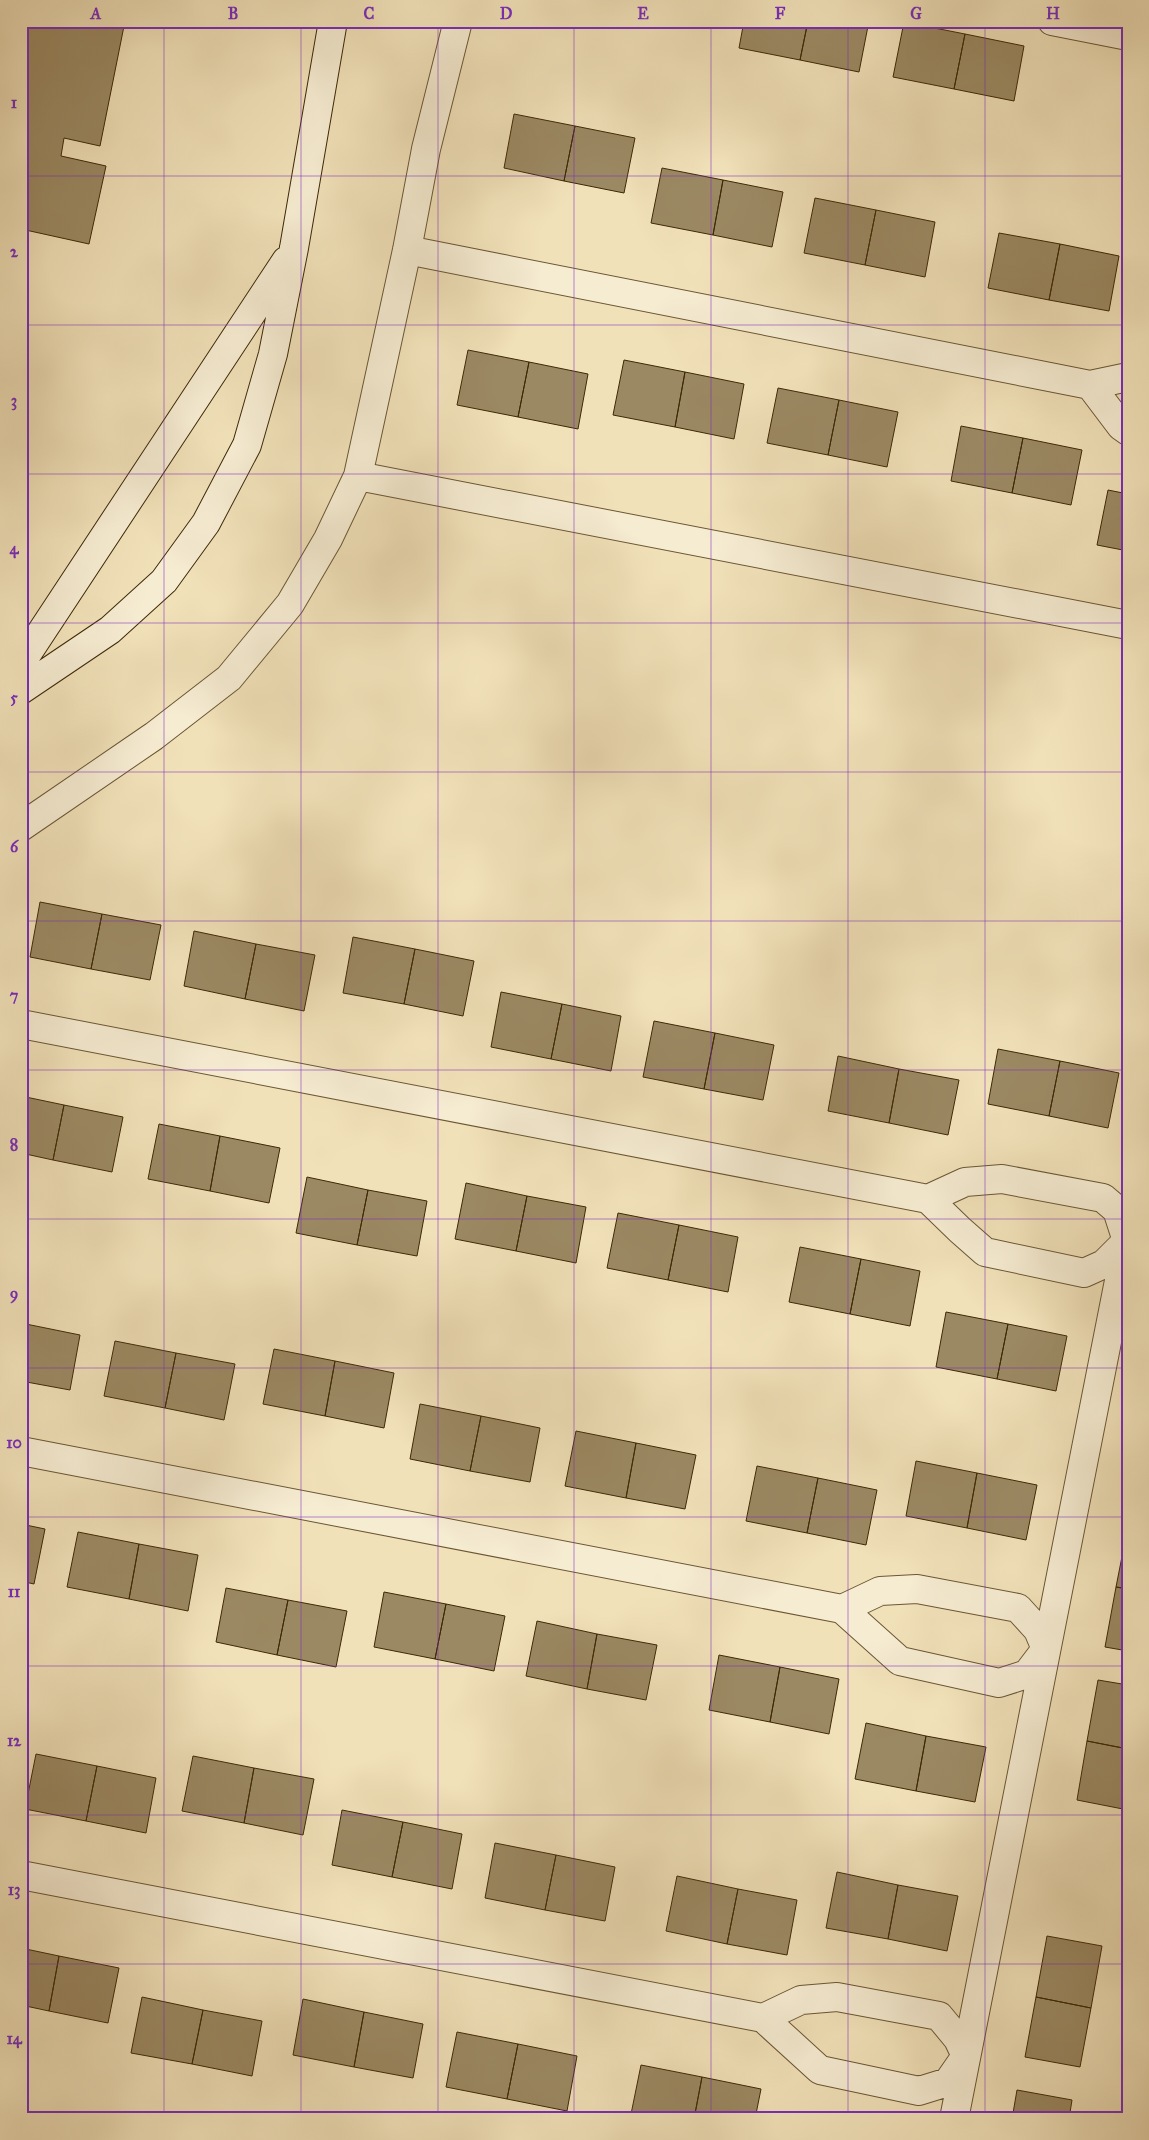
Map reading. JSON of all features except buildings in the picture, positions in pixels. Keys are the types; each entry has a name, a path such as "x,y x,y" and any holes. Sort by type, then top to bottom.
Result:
{"street":[{"path":"21,690 110,630 164,581 206,523 247,445 273,354 294,248 333,21"},
{"path":"327,55 341,21"},
{"path":"21,827 154,736 229,678 290,604 328,539 358,476 407,250 426,148 458,21"},
{"path":"1052,21 1128,36"},
{"path":"21,663 294,248"},
{"path":"407,250 1090,385 1128,378"},
{"path":"1090,385 1121,426 1128,431"},
{"path":"358,476 1128,625"},
{"path":"21,1024 928,1200 985,1252 1084,1273 1104,1264 1127,1238"},
{"path":"928,1200 965,1182 1002,1179 1104,1198 1117,1210 1127,1238 954,2119"},
{"path":"21,1451 842,1609 900,1661 999,1683 1027,1674 1046,1649"},
{"path":"842,1609 880,1591 917,1589 1018,1608 1038,1630 1046,1649"},
{"path":"21,1875 763,2018 820,2070 919,2091 948,2082 966,2056"},
{"path":"763,2018 800,2000 837,1997 929,2014 939,2016 958,2039 966,2056"}]}
